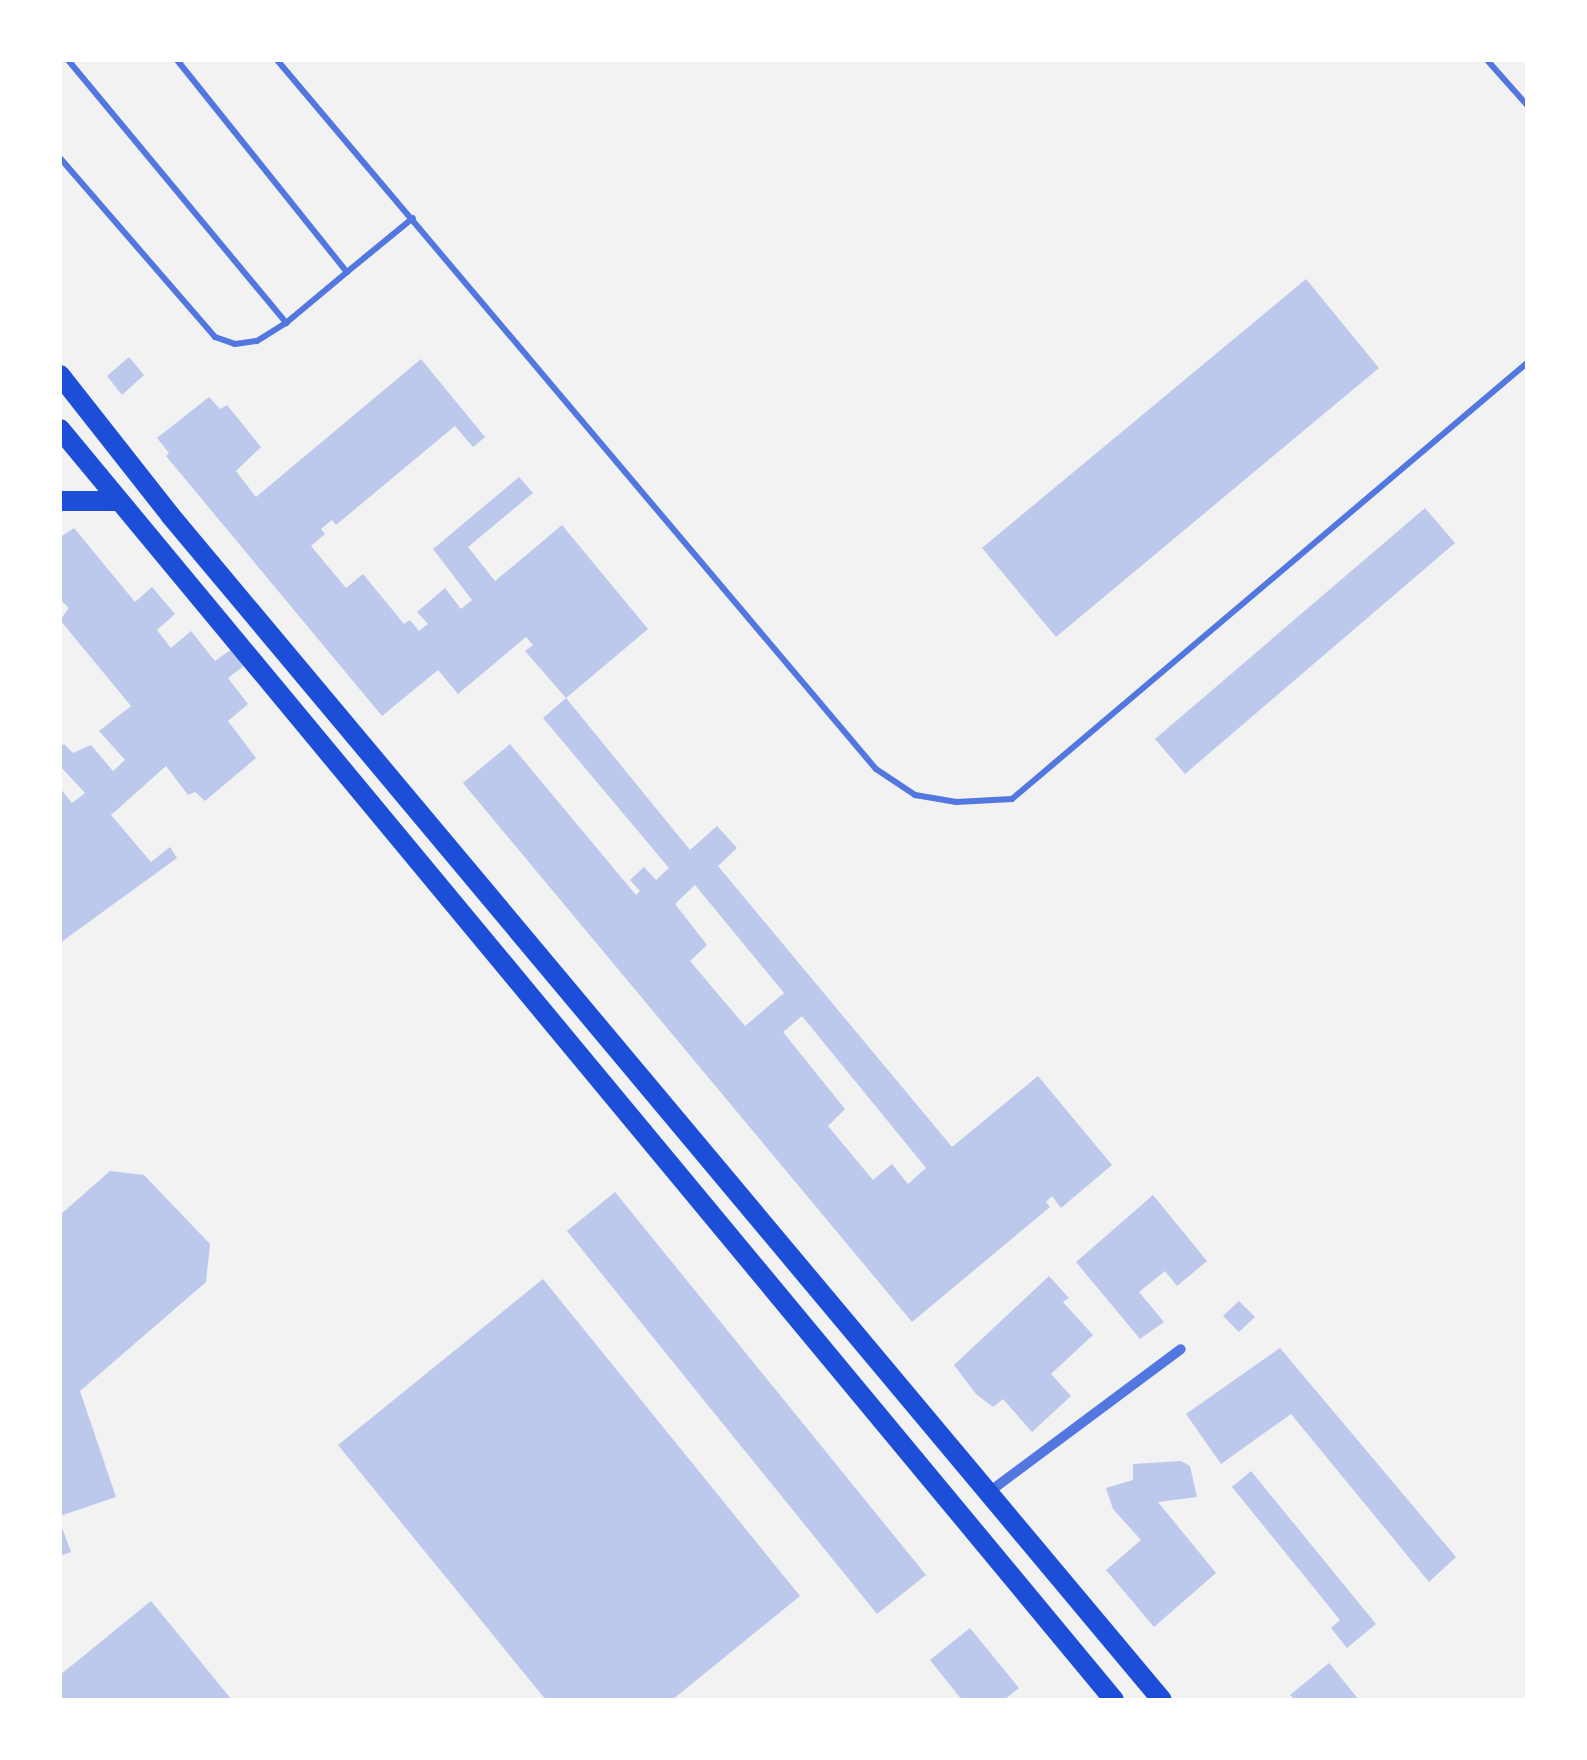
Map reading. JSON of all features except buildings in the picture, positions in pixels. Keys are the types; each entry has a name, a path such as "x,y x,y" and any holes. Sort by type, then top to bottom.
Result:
{"main road":[{"path":"61,376 170,516 1162,1700"},
{"path":"60,429 116,502 1114,1700"},
{"path":"60,500 116,502"},
{"path":"961,1516 989,1493"}],"street":[{"path":"989,1493 1181,1349"}],"lane":[{"path":"68,60 286,323"},
{"path":"177,60 347,272"},
{"path":"277,60 876,769 915,795 956,802 1012,799 1527,363"},
{"path":"1487,60 1527,104"},
{"path":"60,158 215,336 235,344 257,341 286,323 412,218"}]}
